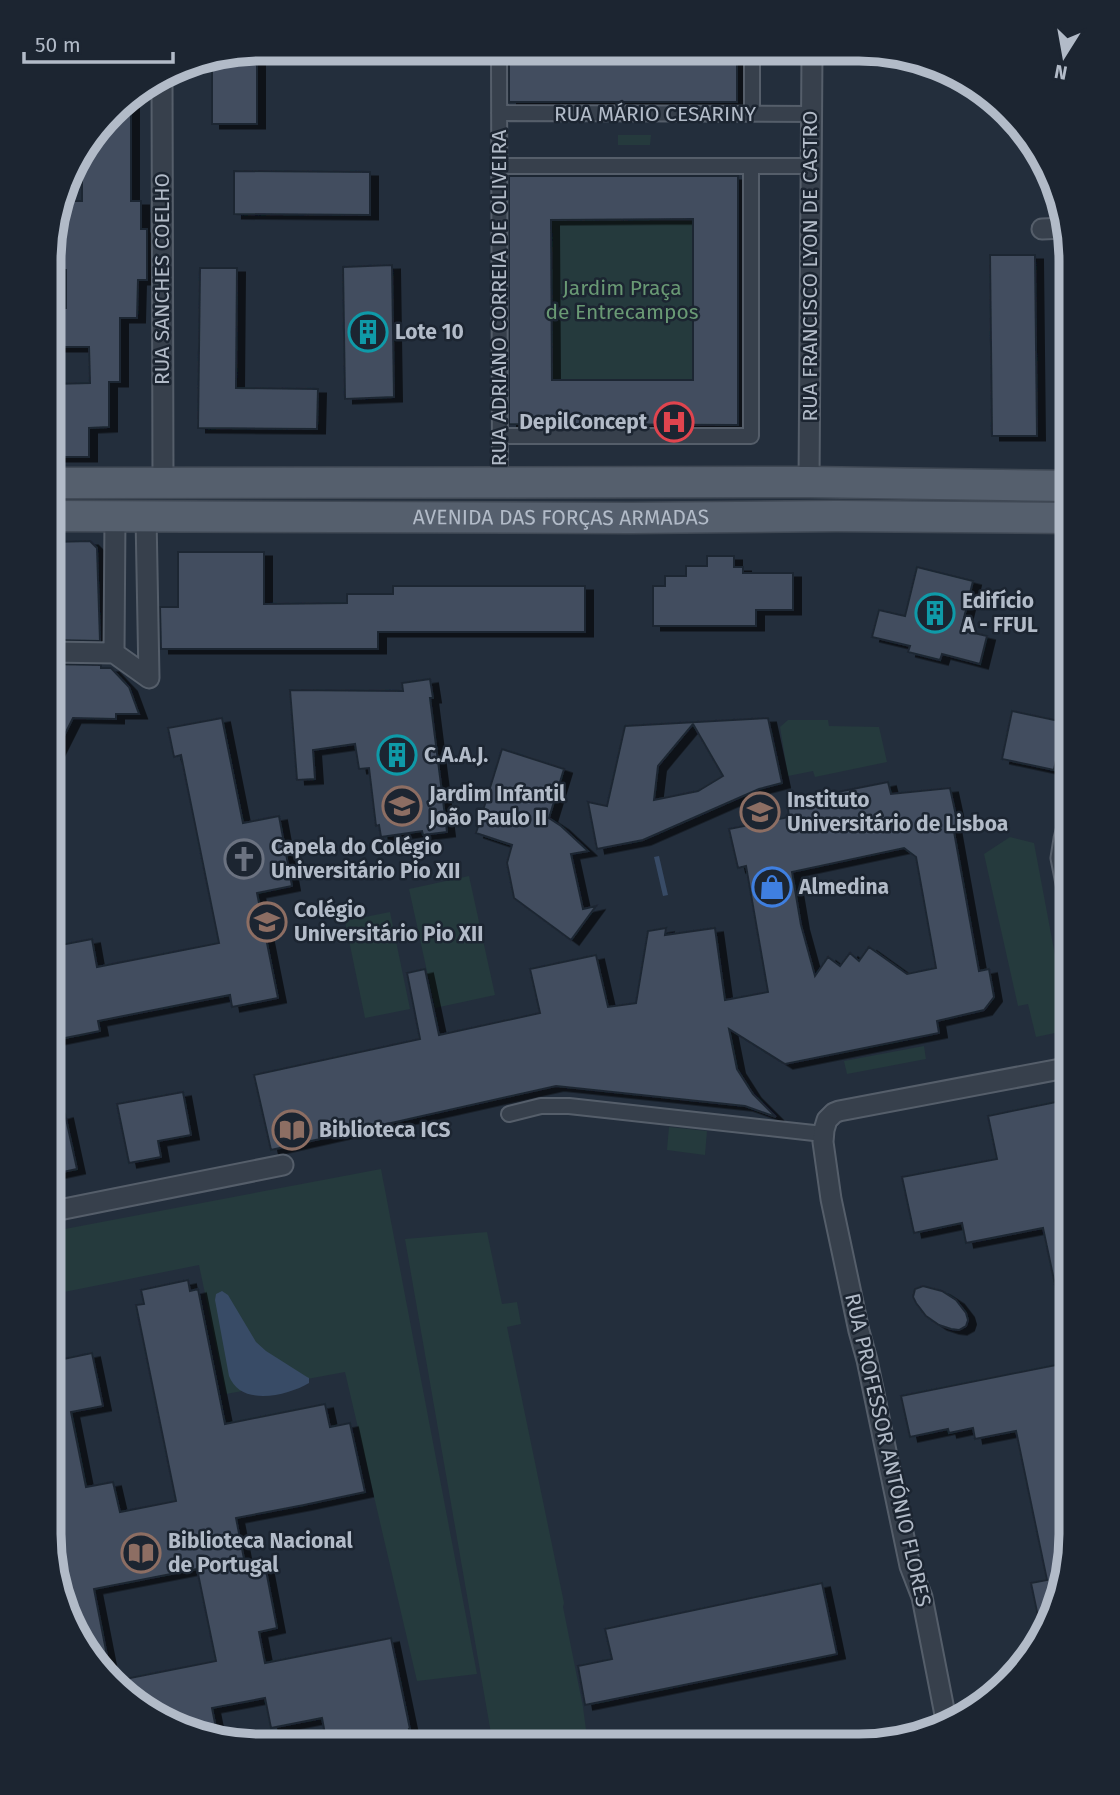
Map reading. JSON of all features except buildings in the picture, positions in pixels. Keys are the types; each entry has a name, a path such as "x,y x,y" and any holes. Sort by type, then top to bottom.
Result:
{"main road":[{"name":"AVENIDA DAS FORÇAS ARMADAS","path":"61,483 809,482 1059,486"},
{"name":"AVENIDA DAS FORÇAS ARMADAS","path":"61,516 1059,518"}],"street":[{"name":"RUA ADRIANO CORREIA DE OLIVEIRA","path":"499,61 500,483"},
{"path":"751,61 752,114"},
{"name":"RUA FRANCISCO LYON DE CASTRO","path":"809,482 812,61"},
{"name":"RUA SANCHES COELHO","path":"162,87 163,483"},
{"name":"RUA MÁRIO CESARINY","path":"499,113 811,114"},
{"path":"499,166 811,166"},
{"path":"499,436 751,436 751,166"},
{"path":"1042,229 1056,228"},
{"path":"114,653 115,516"},
{"path":"61,652 114,653 149,678 146,516"},
{"path":"509,1114 541,1106 569,1106 823,1134 829,1117 842,1110 1058,1069"},
{"name":"RUA PROFESSOR ANTÓNIO FLORES","path":"823,1134 831,1199 910,1566 922,1597 945,1714"},
{"path":"61,1210 283,1165"}],"green space":[{"path":"618,135 651,135 650,145 618,145"},
{"name":"Jardim Praça de Entrecampos","path":"693,219 693,380 552,380 551,220"},
{"path":"1056,437 1059,437 1059,463 1056,463"},
{"path":"788,720 828,720 829,726 879,727 887,762 815,777 813,771 788,776 780,727"},
{"path":"1010,837 1034,843 1058,974 1058,1032 1036,1037 1028,1004 1018,1006 984,854"},
{"path":"469,876 495,995 435,1008 409,889"},
{"path":"390,912 410,1009 365,1018 345,921"},
{"path":"924,1046 926,1059 847,1074 844,1061"},
{"path":"669,1127 707,1131 705,1155 667,1150"},
{"path":"381,1169 477,1674 417,1681 345,1372 226,1394 199,1265 61,1293 61,1230"},
{"path":"487,1232 502,1304 517,1302 521,1324 507,1327 564,1603 587,1734 491,1734 405,1239"}],"water":[{"path":"659,856 668,895 663,896 654,857"},
{"path":"222,1291 228,1295 256,1342 309,1378 309,1383 289,1392 265,1396 243,1392 235,1386 229,1376 215,1300 216,1294"}],"place":[{"name":"Lote 10","path":"368,332"},
{"name":"DepilConcept","path":"674,422"},
{"name":"Edifício A - FFUL","path":"935,613"},
{"name":"C.A.A.J.","path":"397,755"},
{"name":"Jardim Infantil João Paulo II","path":"402,806"},
{"name":"Instituto Universitário de Lisboa","path":"760,812"},
{"name":"Capela do Colégio Universitário Pio XII","path":"244,859"},
{"name":"Almedina","path":"772,887"},
{"name":"Colégio Universitário Pio XII","path":"267,922"},
{"name":"Biblioteca ICS","path":"292,1130"},
{"name":"Biblioteca Nacional de Portugal","path":"141,1553"}]}
